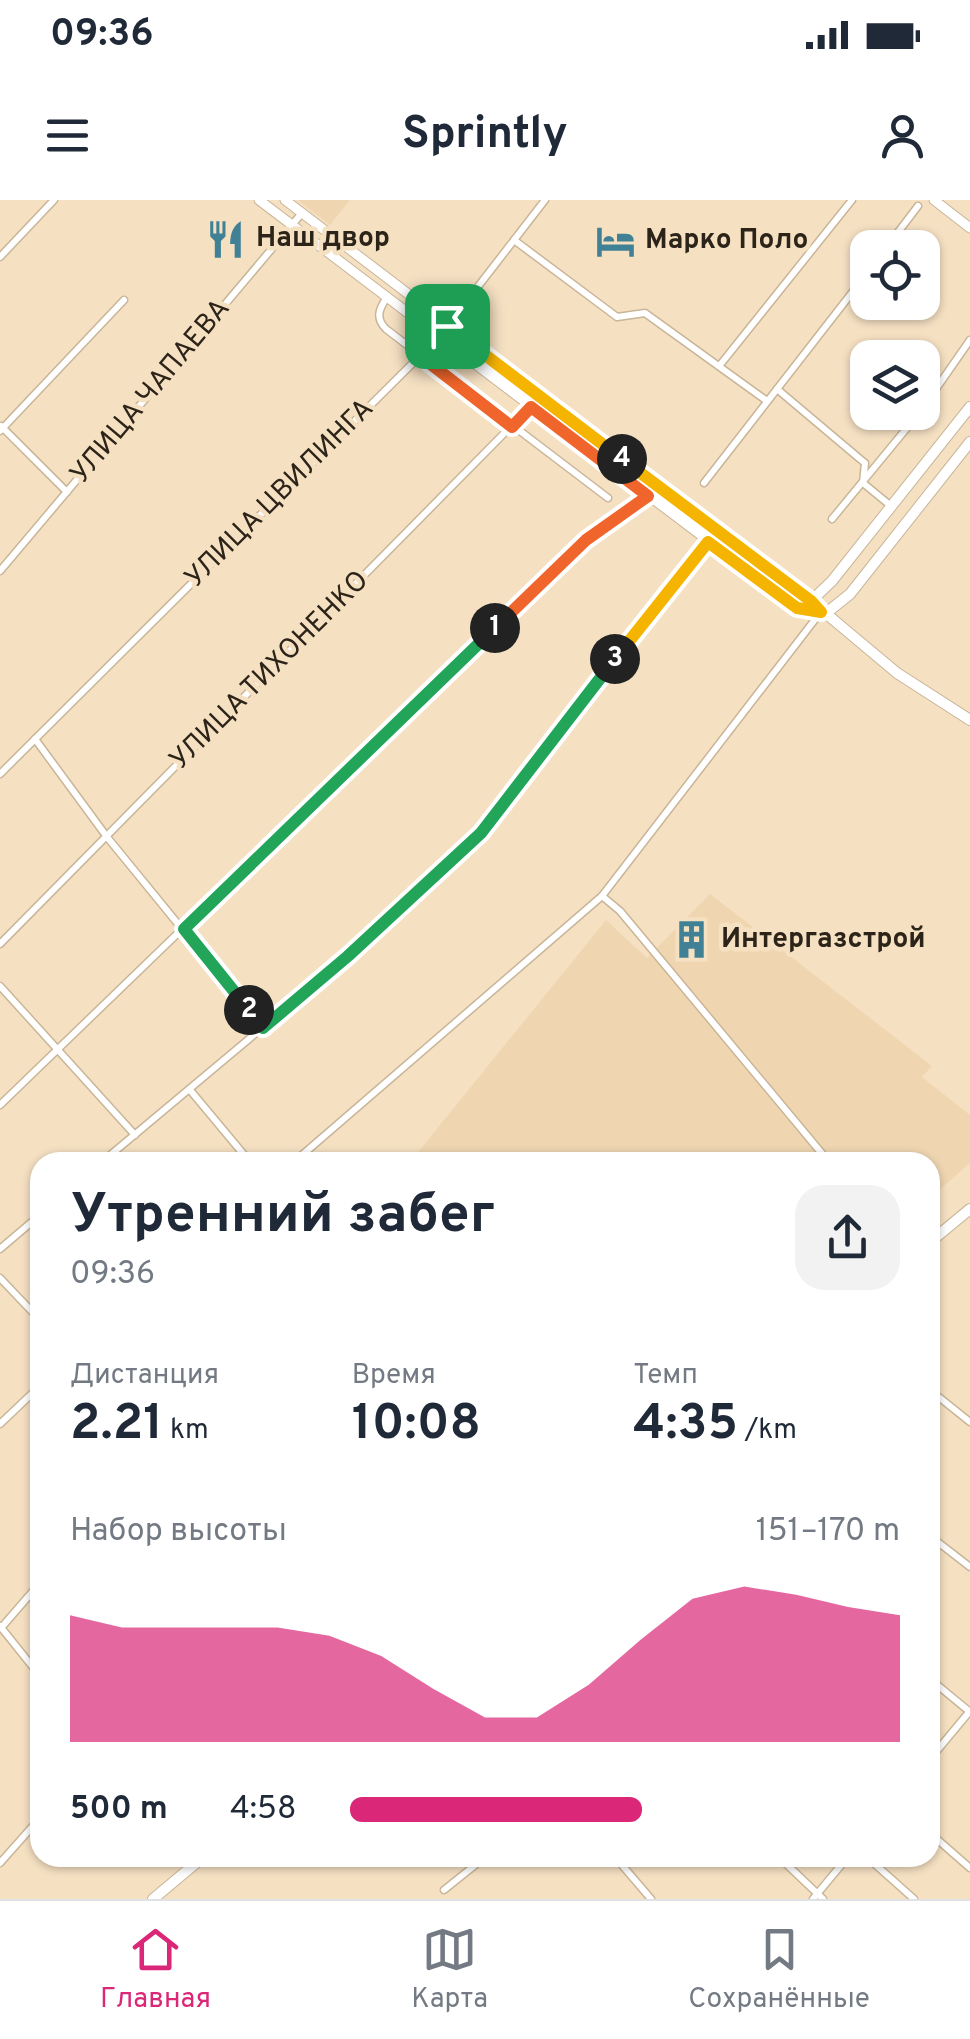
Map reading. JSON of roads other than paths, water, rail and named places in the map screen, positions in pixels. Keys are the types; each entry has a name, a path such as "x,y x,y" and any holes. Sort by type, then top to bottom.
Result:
{"main road":[{"path":"970,407 832,581 811,601 897,673 970,720"},
{"path":"823,613 850,594 970,442"},
{"path":"940,1234 970,1208"},
{"path":"153,1899 184,1867"}],"street":[{"path":"0,257 54,200"},
{"path":"259,200 797,608 823,613 602,896 306,1152"},
{"path":"285,200 811,601"},
{"name":"УЛИЦА ЦВИЛИНГА","path":"0,774 438,336 545,200"},
{"path":"720,365 852,200"},
{"path":"934,200 970,228"},
{"path":"900,230 918,206"},
{"name":"УЛИЦА ЧАПАЕВА","path":"0,571 302,213"},
{"path":"514,240 617,317 644,313 767,401"},
{"path":"704,483 850,295"},
{"path":"386,298 379,308 380,324 608,498"},
{"path":"67,492 1,428 124,300"},
{"path":"940,383 970,340"},
{"path":"777,389 865,463 863,483"},
{"name":"УЛИЦА ТИХОНЕНКО","path":"0,944 540,397"},
{"path":"832,519 906,430"},
{"path":"863,483 891,506"},
{"path":"0,1105 586,540 648,496"},
{"path":"114,1152 348,956 481,833 708,542"},
{"path":"35,738 106,836 263,1028"},
{"path":"602,896 620,911 821,1152"},
{"path":"0,986 135,1135"},
{"path":"190,1090 242,1152"},
{"path":"0,1249 30,1224"},
{"path":"0,1278 30,1310"},
{"path":"0,1424 30,1396"},
{"path":"940,1398 970,1422"},
{"path":"940,1544 970,1567"},
{"path":"30,1594 0,1627 30,1664"},
{"path":"940,1687 970,1711 940,1746"},
{"path":"0,1863 30,1829"},
{"path":"940,1842 970,1868"},
{"path":"444,1890 473,1867"},
{"path":"624,1867 652,1899"},
{"path":"789,1867 818,1897 840,1867"},
{"path":"878,1867 914,1899"}],"place":[{"name":"Наш двор","path":"226,239"},
{"name":"Марко Поло","path":"615,241"},
{"name":"Интергазстрой","path":"691,940"}]}
